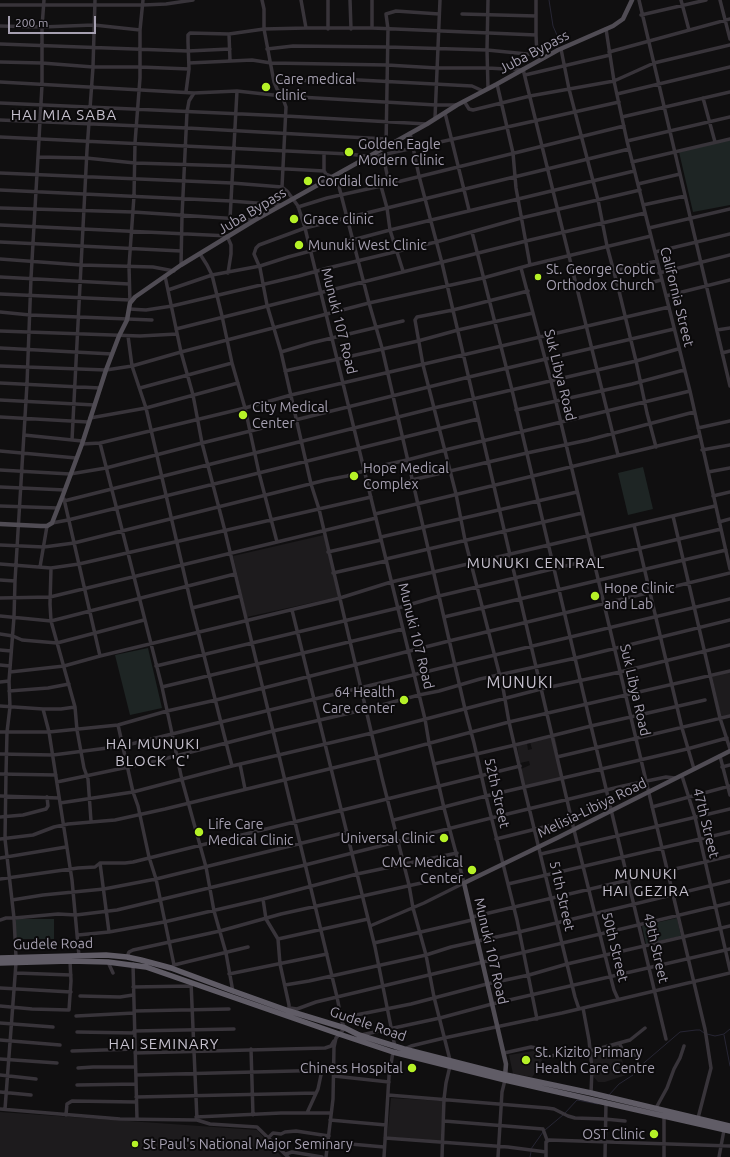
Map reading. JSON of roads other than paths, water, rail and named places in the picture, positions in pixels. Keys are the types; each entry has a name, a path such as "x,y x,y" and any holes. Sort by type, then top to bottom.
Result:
{"highway":[{"name":"Gudele Road","path":"0,963 16,960 106,955 127,957 173,966 233,994 338,1036 450,1063"},
{"name":"Gudele Road","path":"0,958 16,960 70,961 83,957 108,962 133,964 159,970 191,984 233,994 345,1028 394,1049 404,1050 505,1078 606,1103 730,1131"},
{"name":"Gudele Road","path":"505,1078 591,1093 730,1126"}],"main road":[{"name":"Juba Bypass","path":"130,301 181,265 230,237 255,220 427,124 457,104 561,49 613,26 623,19 632,0"},
{"path":"0,524 47,526 52,523 64,495 106,370 127,320 130,301"},
{"name":"Melisia-Libiya Road","path":"464,883 574,830 675,778 682,776 730,750"},
{"name":"Munuki 107 Road","path":"464,883 504,1053 506,1064 505,1078"}],"street":[{"path":"5,1109 16,973 14,918 5,839 7,732 10,707 9,681 15,598 16,546 27,384 34,210 42,85 42,27 44,0"},
{"path":"72,440 83,247 86,158 92,88 95,0"},
{"path":"0,294 130,301 129,266 135,179 135,143 139,109 140,30 143,0"},
{"path":"0,5 143,5 166,4 193,0"},
{"path":"0,173 232,183 282,187 286,134 286,107 282,96 276,89 274,82 264,29 264,9 262,0"},
{"path":"301,0 306,28"},
{"path":"328,0 328,29"},
{"path":"350,0 350,29"},
{"path":"372,0 372,28"},
{"path":"435,118 440,31 440,0"},
{"path":"274,82 324,79 472,86 486,90 488,68 488,0"},
{"path":"536,0 538,61"},
{"path":"639,0 641,15 649,41 730,386"},
{"path":"681,0 689,30"},
{"path":"641,15 706,0"},
{"path":"720,0 730,39"},
{"path":"386,147 388,29 386,14 392,11 439,14"},
{"path":"462,14 488,16 536,16"},
{"path":"525,75 564,66 649,41 725,20 730,20"},
{"path":"0,26 42,27 94,25 140,30"},
{"path":"186,92 189,70 189,34 229,34 264,29 372,28 536,35"},
{"name":"California Street","path":"606,29 614,81 627,141 690,391 702,450 730,567"},
{"path":"229,34 230,60"},
{"path":"0,44 140,50 230,50"},
{"path":"464,101 470,109 473,110 530,96 614,81 654,63 730,45"},
{"path":"267,49 293,46 387,47 487,50 537,55"},
{"path":"561,49 569,89 594,182 607,246 656,447"},
{"path":"189,63 252,60 271,63 387,65 522,70 525,75 537,121 618,455"},
{"path":"0,62 189,70"},
{"path":"617,94 730,67"},
{"path":"0,82 194,93 237,92 436,105 457,104"},
{"path":"497,84 513,154 518,198 530,265"},
{"path":"230,219 237,114 237,92"},
{"path":"622,117 730,92"},
{"path":"181,265 182,199 187,112 189,101 194,93"},
{"path":"703,98 715,142"},
{"path":"0,137 234,148 324,154 350,154 366,157 383,155 619,102"},
{"path":"0,103 90,106 427,124"},
{"path":"444,112 469,210"},
{"path":"627,141 730,117"},
{"path":"0,120 187,128 386,139"},
{"path":"298,207 624,126"},
{"name":"50th Street","path":"410,133 419,176 448,287 574,830 605,955 618,1000"},
{"path":"632,162 730,139"},
{"path":"442,1157 444,1099 450,1063 434,997 426,955 413,908 394,820 333,573 319,509 311,484 281,352 267,305 260,266 255,257 257,247 266,242 305,228 425,200 515,176 629,149"},
{"path":"324,154 324,171"},
{"path":"383,155 389,184"},
{"path":"38,157 86,158 135,163 283,168 324,171 326,174 334,176"},
{"path":"168,290 212,275 260,266 288,256 390,230 431,221 518,198 594,182 634,171"},
{"path":"638,184 680,174"},
{"name":"52th Street","path":"334,176 341,196 382,348 422,528 496,839 514,907 537,1019"},
{"path":"381,186 390,230 404,271"},
{"name":"Munuki 107 Road","path":"282,187 294,199 305,228 325,315 333,338 348,407 409,652 444,808 464,883"},
{"path":"0,190 85,193 281,205"},
{"path":"129,310 146,310 172,306 397,252 522,218 640,190"},
{"path":"643,205 685,196"},
{"path":"0,208 133,212 255,220"},
{"path":"649,228 730,210"},
{"path":"176,328 645,213"},
{"path":"0,225 230,237 231,254 228,273"},
{"name":"49th Street","path":"472,232 533,476 666,1039"},
{"path":"655,252 730,234"},
{"path":"0,366 106,370 132,366 325,315 448,287 530,265 651,236"},
{"path":"0,242 181,251"},
{"path":"200,254 212,275 232,363 245,408 259,473 277,542"},
{"path":"660,273 730,255"},
{"path":"0,259 81,265 153,267 174,270"},
{"path":"613,271 657,261"},
{"name":"Suk Libya Road","path":"521,268 551,381 705,1029 711,1068 698,1118"},
{"path":"0,276 129,284"},
{"path":"72,1051 194,1051 325,1048 331,1046 345,1028 341,1018 316,907 225,531 202,443 193,395 181,352 165,276"},
{"path":"619,291 661,280"},
{"path":"666,296 730,280"},
{"path":"453,310 490,302 528,291"},
{"path":"24,435 72,440 82,443 100,443 245,408 291,395 669,307"},
{"name":"51th Street","path":"453,310 417,317 415,320 418,341 456,494 465,540 503,688 509,722 529,809 572,986 581,1008 593,1073 591,1093"},
{"path":"0,312 30,315 152,320"},
{"path":"285,371 534,313"},
{"path":"281,352 403,321"},
{"path":"717,330 730,328"},
{"path":"0,470 70,474 106,468 469,377 674,329"},
{"path":"0,331 119,336 177,334"},
{"path":"128,336 132,366 146,408 192,608 232,766"},
{"path":"0,348 112,354"},
{"path":"0,487 20,488 64,495 112,488 474,398 636,361 678,348"},
{"path":"722,353 730,351"},
{"path":"140,388 232,363"},
{"path":"516,410 555,402 684,370"},
{"path":"0,382 100,388"},
{"path":"0,417 73,421 89,420 146,408 238,384"},
{"path":"0,545 44,547 74,543 384,465 690,391"},
{"path":"0,400 95,405"},
{"path":"369,490 612,434 694,412"},
{"path":"52,523 116,509 478,419"},
{"path":"698,428 730,421"},
{"path":"375,514 699,436"},
{"path":"100,443 162,687 182,780 199,846 206,866 214,910 226,953 233,994"},
{"path":"702,450 730,445"},
{"path":"0,452 22,452 76,458"},
{"path":"708,472 730,468"},
{"path":"328,552 460,518 577,492"},
{"path":"713,496 730,492"},
{"path":"64,495 68,520 96,633 100,656"},
{"path":"0,564 51,568 79,564 371,497"},
{"path":"0,506 58,508"},
{"path":"10,672 64,666 340,598 392,582 471,562 715,506"},
{"path":"333,573 427,548 582,513"},
{"path":"673,516 720,718 730,750"},
{"path":"0,598 50,597 376,518"},
{"path":"719,522 730,519"},
{"path":"634,525 687,750 694,769"},
{"path":"40,567 47,526"},
{"path":"156,666 398,608 439,596 721,529"},
{"path":"724,542 730,540"},
{"path":"444,617 726,550"},
{"path":"51,568 51,621 75,707 77,730 87,775 91,821"},
{"path":"0,732 50,732 118,725 167,711 730,573"},
{"path":"0,616 51,621 235,574"},
{"path":"0,580 15,581"},
{"path":"192,608 240,596"},
{"path":"0,754 53,754 82,752 123,746 222,723 455,664 730,599"},
{"path":"292,610 370,926 386,1008 392,1029 394,1049 389,1082 384,1157"},
{"path":"0,634 13,636 27,641 57,643 144,620"},
{"path":"57,782 226,744 273,731 439,691 480,679 536,668 730,620"},
{"path":"162,687 257,665 403,628"},
{"path":"60,803 133,792 279,754 372,733 541,689 620,672 730,645"},
{"path":"0,650 11,651"},
{"path":"0,665 10,666"},
{"path":"0,839 33,835 50,828 63,825 110,820 189,803 378,757 509,722 730,671"},
{"path":"0,682 9,681"},
{"path":"9,691 48,688 69,684"},
{"path":"434,764 705,700"},
{"path":"0,706 43,709 75,707"},
{"path":"43,709 50,732 78,935 83,957"},
{"path":"557,757 730,716"},
{"path":"118,725 149,857 156,879 173,966 248,947"},
{"path":"394,820 602,768 687,750 727,738"},
{"path":"720,756 722,767 729,786 730,795"},
{"path":"240,764 245,789"},
{"path":"722,767 730,765"},
{"path":"0,879 95,867 100,863 125,863 342,811 481,774 520,766"},
{"path":"0,774 56,775"},
{"path":"0,920 6,918 58,914 76,915 106,911 160,900 607,790 668,776 675,778"},
{"name":"47th Street","path":"682,776 695,817 730,970"},
{"path":"652,806 729,786"},
{"path":"0,796 59,798"},
{"path":"0,817 23,815 47,808 47,797"},
{"path":"541,854 730,809"},
{"path":"496,839 572,820"},
{"path":"12,900 104,889 156,879 347,832"},
{"path":"508,884 730,832"},
{"path":"0,858 66,847"},
{"path":"78,935 109,932 164,922 263,899 357,874 457,853"},
{"path":"374,943 514,907 730,856"},
{"path":"100,863 109,932"},
{"path":"127,957 131,951 409,885 462,874"},
{"path":"285,985 426,955 451,947 730,881"},
{"path":"370,926 413,908 464,883"},
{"path":"263,899 266,919 278,939 280,964 289,1010 337,997 730,903"},
{"path":"278,939 368,918"},
{"path":"341,1018 411,1004 434,997 529,975 567,964 730,926"},
{"path":"360,1035 440,1018 492,1004 730,949"},
{"path":"230,974 327,954"},
{"path":"0,1006 68,1010 70,1008 71,992 70,961"},
{"path":"108,962 113,973"},
{"path":"133,964 137,1119"},
{"path":"16,973 71,975"},
{"path":"404,1050 411,1046 444,1038 537,1019 730,974"},
{"path":"133,987 191,984 196,1118"},
{"path":"0,988 71,992"},
{"path":"80,996 120,997 133,995"},
{"path":"76,1016 192,1009 229,1009"},
{"path":"0,1022 53,1027"},
{"path":"504,1053 532,1047 549,1056 590,1051 632,1040 645,1028"},
{"path":"77,1032 234,1029"},
{"path":"326,1157 330,1113 333,1099 334,1047 338,1036"},
{"path":"0,1040 60,1045"},
{"path":"619,1043 625,1054 636,1055 639,1065"},
{"path":"656,1108 667,1088 684,1046"},
{"path":"251,1049 253,1115"},
{"path":"0,1059 56,1063"},
{"path":"78,1068 93,1066 136,1067"},
{"path":"307,1113 318,1089 322,1070"},
{"path":"136,1075 334,1070"},
{"path":"0,1075 36,1079"},
{"path":"334,1076 389,1082"},
{"path":"498,1157 502,1092 505,1078"},
{"path":"77,1084 136,1084"},
{"path":"0,1092 31,1095"},
{"path":"66,1115 67,1104 72,1101 196,1095 316,1093"},
{"path":"388,1095 547,1108 554,1109 575,1118 606,1118 625,1121"},
{"path":"605,1157 606,1103"},
{"path":"0,1109 120,1119 330,1113"},
{"path":"664,1116 664,1157"},
{"path":"196,1118 210,1124 257,1127 287,1155 292,1152 322,1157"},
{"path":"330,1120 386,1125"},
{"path":"444,1120 543,1129 548,1140 546,1157"},
{"path":"719,1157 720,1145 724,1130"},
{"path":"268,1138 273,1133 281,1134 296,1131 329,1136"},
{"path":"385,1138 546,1152"},
{"path":"548,1140 730,1146"},
{"path":"328,1142 384,1147"}],"waterway":[{"path":"549,0 553,26 560,42"},
{"path":"707,1034 715,1036 724,1034 730,1029"},
{"path":"609,1095 619,1084 633,1075 638,1068 680,1032 700,1030 704,1033"},
{"path":"724,1035 730,1066"},
{"path":"565,1113 577,1100 598,1104"},
{"path":"545,1130 563,1115"},
{"path":"531,1149 543,1132"},
{"path":"530,1157 531,1152"}],"place":[{"name":"Care medical clinic","path":"266,87"},
{"name":"Golden Eagle Modern Clinic","path":"349,152"},
{"name":"Cordial Clinic","path":"308,181"},
{"name":"Grace clinic","path":"294,219"},
{"name":"Munuki West Clinic","path":"299,245"},
{"name":"St. George Coptic Orthodox Church","path":"538,277"},
{"name":"City Medical Center","path":"243,415"},
{"name":"Hope Medical Complex","path":"354,476"},
{"name":"Hope Clinic and Lab","path":"595,596"},
{"name":"64 Health Care center","path":"404,700"},
{"name":"Life Care Medical Clinic","path":"199,832"},
{"name":"Universal Clinic","path":"444,838"},
{"name":"CMC Medical Center","path":"472,870"},
{"name":"St. Kizito Primary Health Care Centre","path":"526,1060"},
{"name":"Chiness Hospital","path":"412,1068"},
{"name":"OST Clinic","path":"654,1134"},
{"name":"St Paul's National Major Seminary","path":"135,1144"}],"district":[{"name":"HAI MIA SABA","path":"64,115"},
{"name":"MUNUKI CENTRAL","path":"536,563"},
{"name":"MUNUKI","path":"520,683"},
{"name":"HAI MUNUKI BLOCK 'C'","path":"153,752"},
{"name":"MUNUKI HAI GEZIRA","path":"646,882"},
{"name":"HAI SEMINARY","path":"164,1044"}]}
